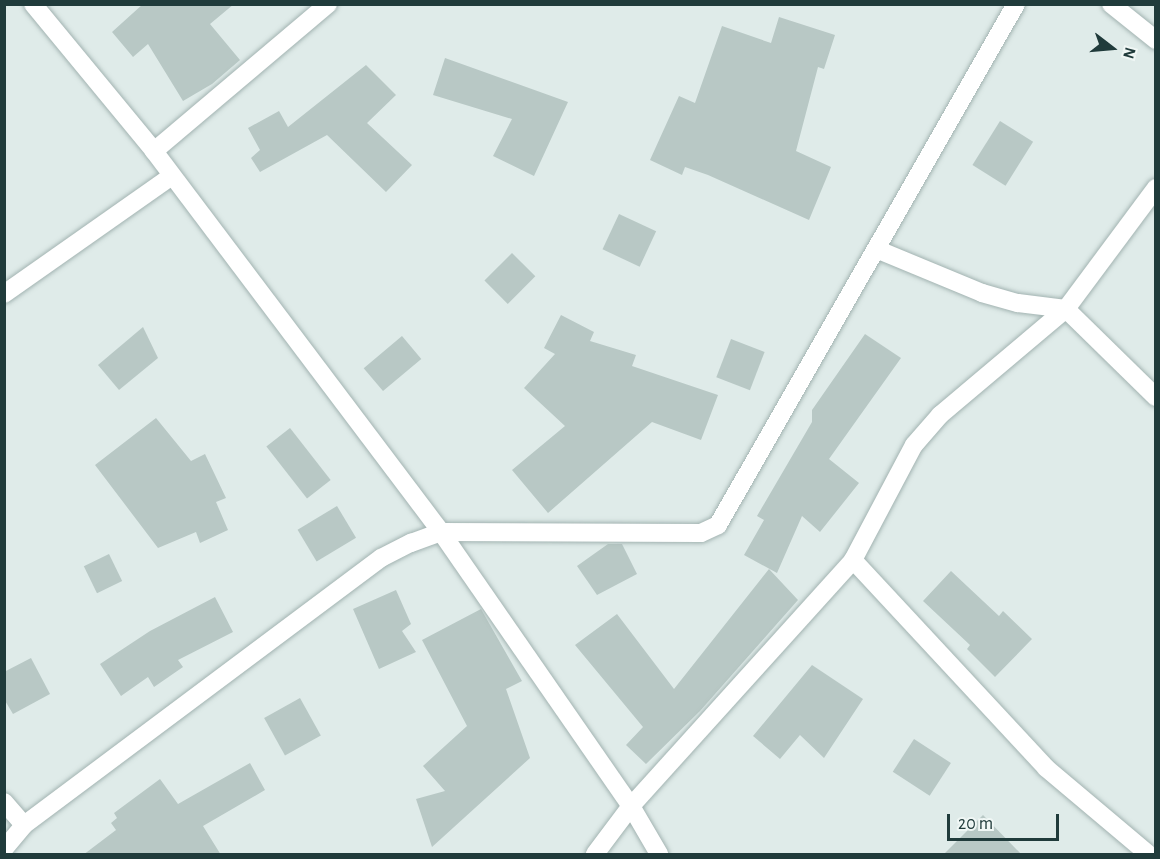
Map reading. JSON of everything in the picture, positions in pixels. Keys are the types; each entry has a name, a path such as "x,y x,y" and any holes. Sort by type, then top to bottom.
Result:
{"street":[{"path":"33,4 154,151 441,532 631,806 659,855"},
{"path":"154,151 328,4"},
{"path":"4,849 24,825 381,558 441,532 701,533 718,525 1016,4"},
{"path":"1111,4 1155,40"},
{"path":"4,294 172,176"},
{"path":"596,855 631,806 853,560 914,445 940,416 1066,309 1155,188"},
{"path":"876,249 982,293 1018,303 1066,309 1155,397"},
{"path":"853,560 1046,768 1148,855"},
{"path":"4,802 24,825"}],"building":[{"path":"143,4 234,4 210,24 240,60 212,84 183,101 148,44 133,57 112,32"},
{"path":"779,17 835,35 824,69 818,67 796,151 831,167 809,220 708,175 685,167 682,175 650,160 679,96 695,103 722,26 771,43"},
{"path":"445,58 568,102 534,176 493,156 512,119 433,95"},
{"path":"366,65 396,95 367,123 412,165 386,192 327,135 260,172 251,158 260,150 248,128 279,111 288,127"},
{"path":"1000,121 1033,142 1006,186 972,165"},
{"path":"619,214 656,231 640,267 603,249"},
{"path":"512,253 535,276 508,304 484,281"},
{"path":"561,315 594,332 590,341 636,355 632,366 718,395 701,440 652,422 548,513 512,470 565,426 524,388 555,354 544,348"},
{"path":"143,327 158,358 119,390 98,365"},
{"path":"865,334 901,358 829,459 859,483 820,532 802,516 777,573 744,555 764,520 757,516 812,422 812,410"},
{"path":"402,336 421,359 383,391 364,368"},
{"path":"731,339 765,352 750,390 716,377"},
{"path":"156,418 191,461 205,454 226,498 216,502 228,530 200,543 196,532 158,548 95,465"},
{"path":"290,428 331,480 307,498 266,446"},
{"path":"337,506 356,538 317,561 298,530"},
{"path":"608,544 622,544 637,574 597,595 577,566"},
{"path":"109,554 122,581 97,593 84,566"},
{"path":"769,569 798,600 700,711 646,764 626,745 643,727 575,645 617,614 674,689"},
{"path":"951,571 999,616 1003,611 1032,639 995,677 967,649 970,645 923,601"},
{"path":"396,590 411,624 402,631 416,652 379,669 353,609"},
{"path":"215,597 233,632 178,660 183,667 154,687 148,677 121,696 100,664 150,631"},
{"path":"481,609 522,681 506,689 530,758 432,847 416,799 445,791 423,766 467,726 422,640"},
{"path":"31,658 50,694 13,714 4,699 4,672"},
{"path":"812,665 863,699 824,758 800,735 780,759 753,736"},
{"path":"300,698 321,736 285,755 264,718"},
{"path":"914,739 951,763 930,796 893,772"},
{"path":"250,763 265,790 203,826 221,855 83,855 116,830 111,823 117,818 114,813 160,779 178,804"},
{"path":"983,815 1022,855 943,855"}]}
